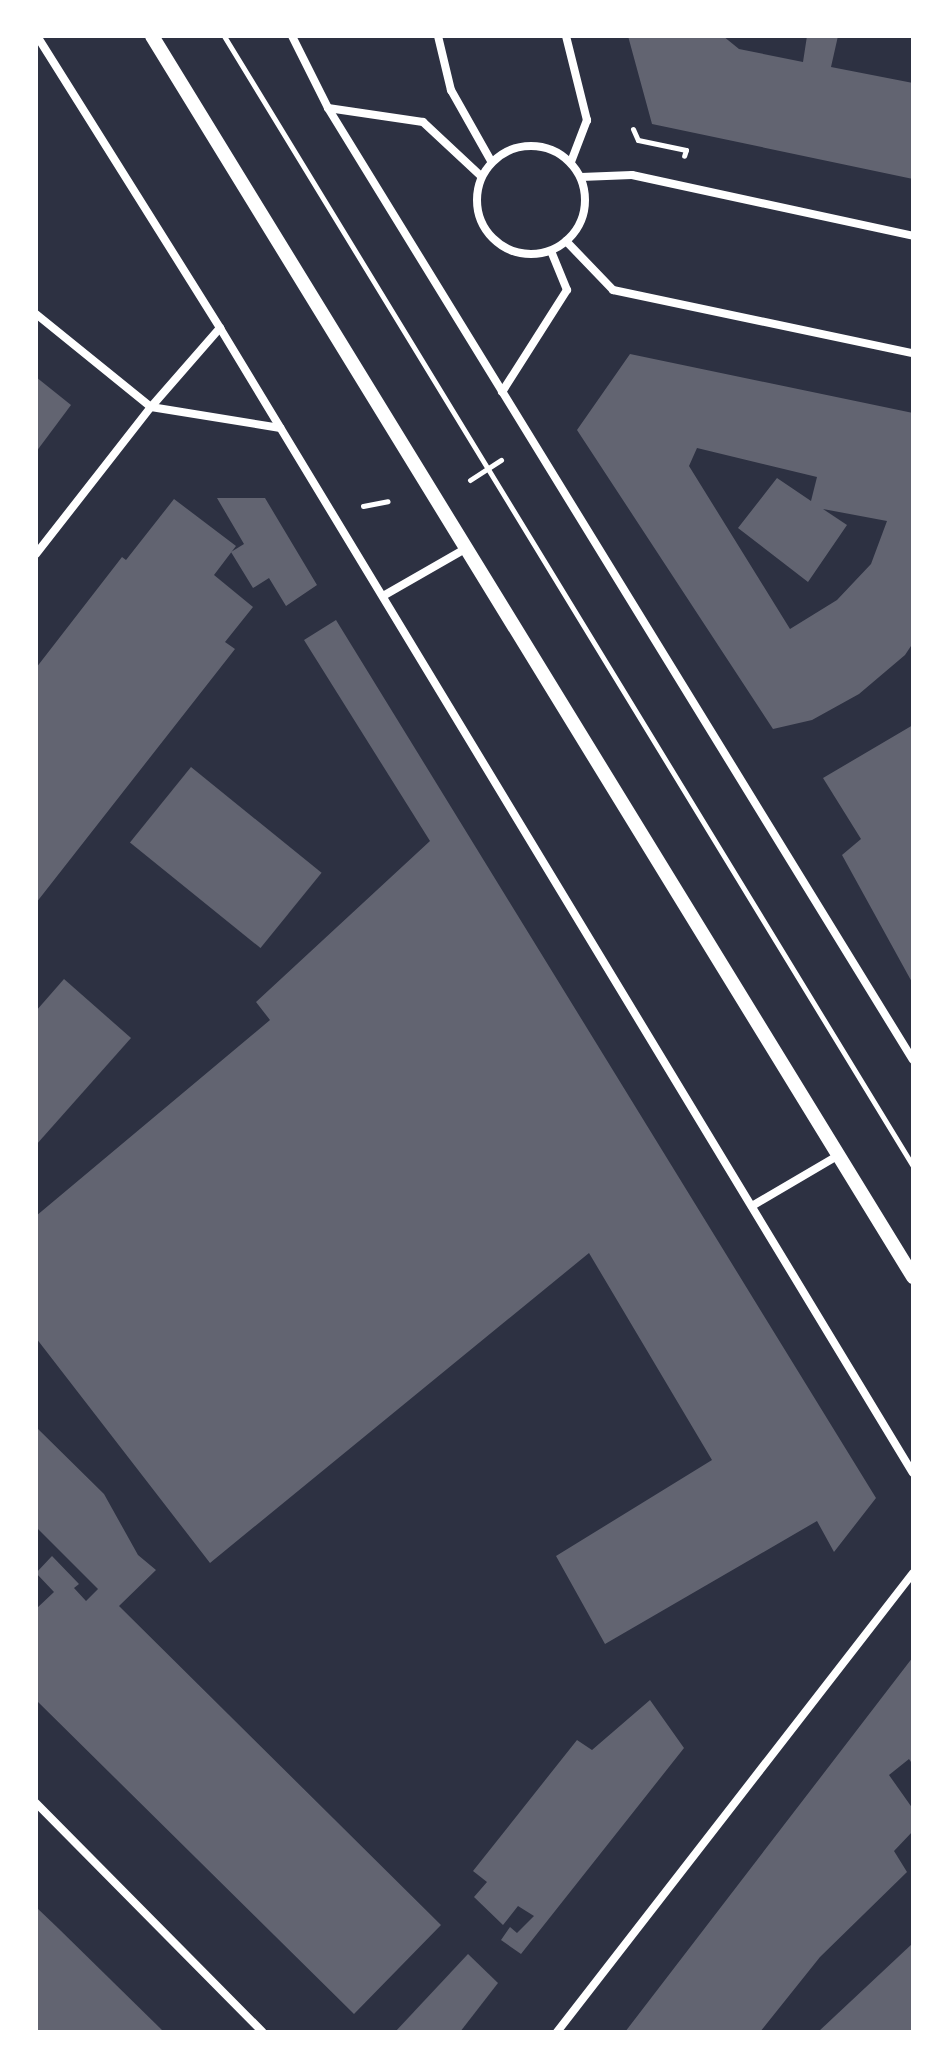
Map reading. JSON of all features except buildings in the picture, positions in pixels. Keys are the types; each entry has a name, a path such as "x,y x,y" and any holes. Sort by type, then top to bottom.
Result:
{"street":[{"path":"37,36 220,328 913,1473"},
{"path":"292,36 328,108 913,1060"},
{"path":"438,36 451,90 491,161"},
{"path":"566,36 587,120 571,162"},
{"path":"154,38 913,1277"},
{"path":"328,108 423,122 481,176"},
{"path":"541,146 571,162 581,177 584,212 566,241 551,251 533,255 514,252 498,243 485,230 478,213 481,176 491,161 515,148 541,146"},
{"path":"581,177 632,175 913,236"},
{"path":"566,241 613,290 913,353"},
{"path":"502,392 567,290 551,251"},
{"path":"36,314 151,407 280,428"},
{"path":"36,554 151,407 220,328"},
{"path":"383,596 465,549"},
{"path":"752,1206 839,1155"},
{"path":"557,2032 913,1573"},
{"path":"36,1803 263,2032"}],"path":[{"path":"224,36 913,1166"},
{"path":"633,129 638,140 686,150"},
{"path":"470,480 501,460"},
{"path":"354,508 388,501"}]}
